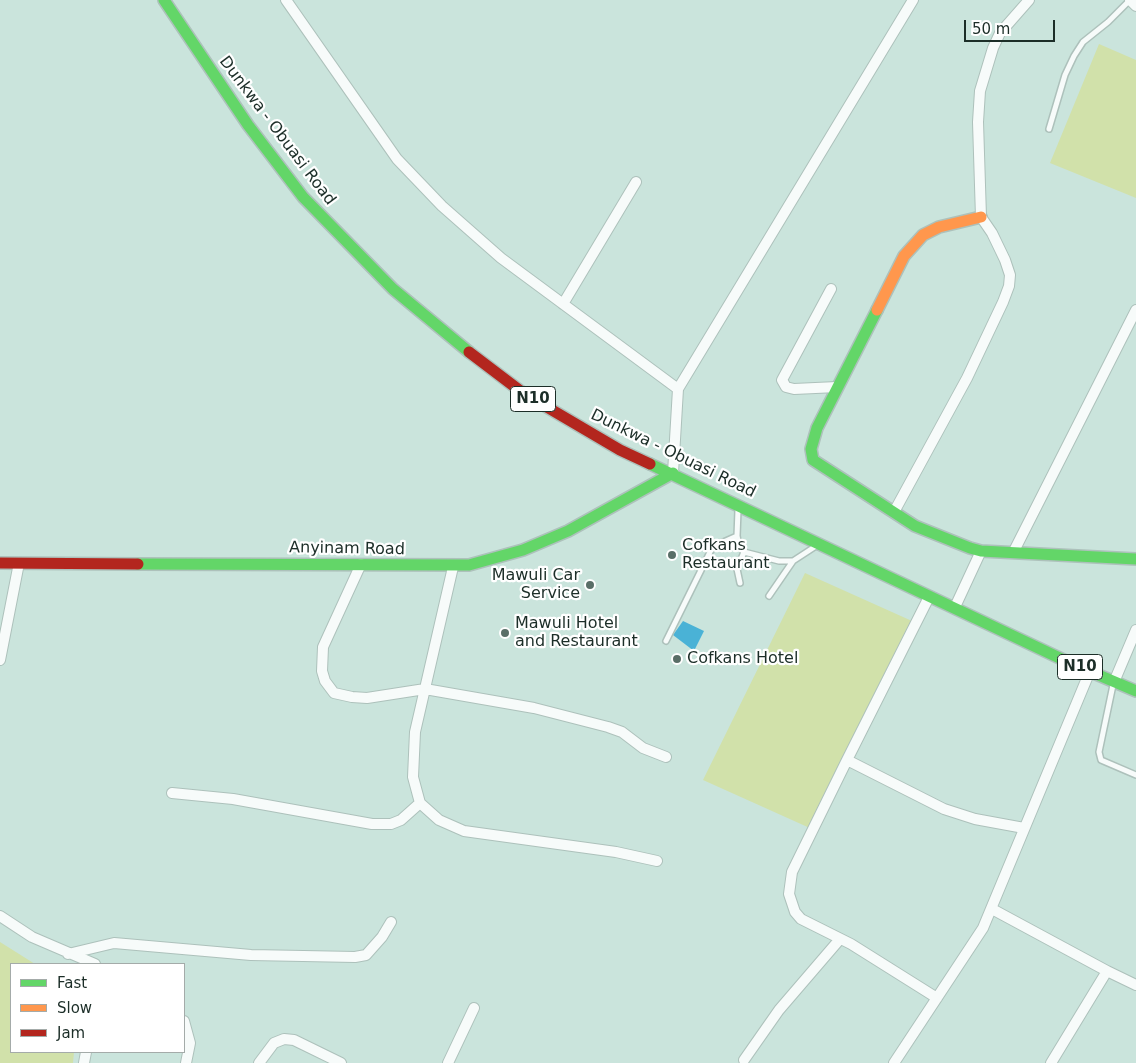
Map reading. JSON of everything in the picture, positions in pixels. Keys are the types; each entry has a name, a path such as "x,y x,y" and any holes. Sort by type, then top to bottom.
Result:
{"street":[{"name":"Dunkwa - Obuasi Road","path":"164,0 248,125 303,197 393,289 443,332 523,393 620,450 1090,671"},
{"path":"286,0 397,158 442,206 501,258 678,389"},
{"path":"673,474 678,389 913,0"},
{"path":"894,512 967,378 1009,286 1010,276 1005,260 992,233 981,217 978,122 980,91 993,48 1000,33 1029,0"},
{"path":"563,304 636,182"},
{"path":"981,217 939,227 923,235 904,256 837,387 813,439 811,449 813,460 914,526 956,544 980,551 1014,551 1136,559"},
{"path":"831,289 782,380 786,387 794,389 837,387"},
{"path":"1014,551 1136,310"},
{"name":"Anyinam Road","path":"0,563 361,564 453,567 486,562 568,532 673,474"},
{"path":"955,607 980,551"},
{"path":"0,660 19,563"},
{"path":"361,564 323,647 322,671 325,681 334,693 368,698 425,689 534,708 592,722 622,732 642,748 666,757"},
{"path":"453,567 425,689 413,754 413,777 420,804 439,820 464,831 616,852 656,861"},
{"path":"930,597 802,849 792,872 789,894 795,912 801,920 878,960 937,998"},
{"path":"1114,682 1136,630"},
{"path":"894,1063 983,928 1090,671"},
{"name":"N10","path":"1090,671 1136,691"},
{"path":"847,760 925,801 975,819 1024,828"},
{"path":"172,793 233,799 372,824 391,824 401,820 420,804"},
{"path":"992,909 1136,985"},
{"path":"0,916 32,937 88,963"},
{"path":"68,954 114,943 251,955 355,957 366,955 382,937 391,922"},
{"path":"744,1060 779,1010 840,939"},
{"path":"1052,1063 1107,971"},
{"path":"448,1063 474,1008"},
{"path":"185,1025 190,1044 186,1063"},
{"path":"259,1063 274,1044 284,1038 294,1040 340,1063"}],"lane":[{"path":"1049,129 1065,75 1074,56 1083,42 1129,2"},
{"path":"738,504 736,536 744,552 779,561 793,561"},
{"path":"666,641 710,550 736,536"},
{"path":"769,596 793,561 820,544"},
{"path":"740,583 737,570 744,552"},
{"path":"1114,682 1099,752 1101,760 1136,775"}],"green space":[{"path":"1099,44 1136,60 1136,198 1050,163"},
{"path":"805,573 912,621 812,829 703,780"},
{"path":"0,942 33,963 10,963 10,1053 74,1053 73,1063 0,1063"}],"water":[{"path":"683,621 704,631 694,651 673,635"}],"traffic: fast":[{"path":"164,0 248,125 303,197 393,289 469,352"},
{"path":"877,310 817,428 811,449 813,460 915,526 970,548 981,551 1136,559"},
{"path":"650,464 1068,662 1136,691"},
{"path":"138,564 469,565 523,550 568,531 673,473"}],"traffic: slow":[{"path":"877,310 904,256 923,235 939,227 981,217"}],"traffic: jam":[{"path":"469,352 523,393 620,450 650,464"},
{"path":"0,563 138,564"}],"place":[{"name":"Cofkans Restaurant","path":"672,555"},
{"name":"Mawuli Car Service","path":"590,585"},
{"name":"Mawuli Hotel and Restaurant","path":"505,633"},
{"name":"Cofkans Hotel","path":"677,659"}]}
